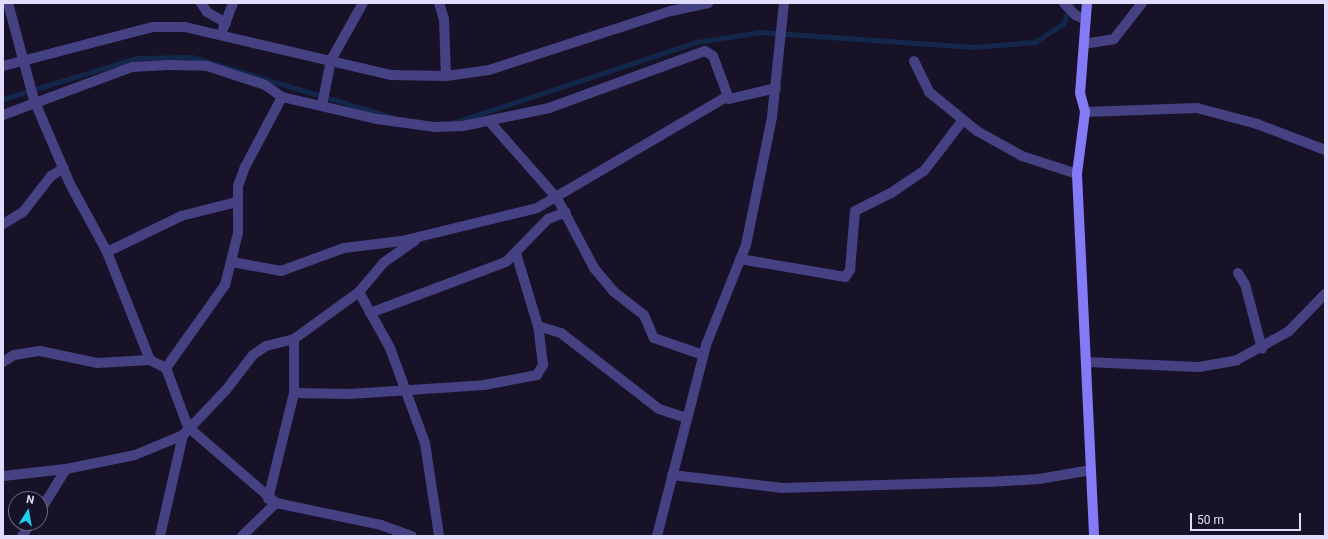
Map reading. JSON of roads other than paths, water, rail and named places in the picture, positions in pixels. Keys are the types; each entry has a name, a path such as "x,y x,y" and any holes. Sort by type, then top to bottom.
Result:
{"main road":[{"path":"1088,3 1080,93 1085,112 1077,174 1094,536"}],"street":[{"path":"8,3 25,60 29,86 64,168 107,252 150,360"},
{"path":"201,3 207,12 226,23"},
{"path":"220,33 226,23 233,3"},
{"path":"322,105 331,60 363,3"},
{"path":"439,3 444,18 446,76"},
{"path":"3,66 153,27 185,26 220,33 391,75 446,76 489,70 669,7 708,3"},
{"path":"657,536 703,355 740,259 760,185 776,88 784,19 784,3"},
{"path":"1064,3 1075,15 1086,19"},
{"path":"1084,44 1114,39 1142,3"},
{"path":"3,115 36,101 132,67 168,65 207,66 265,85 282,97 407,125 463,126 548,108 705,51 712,56 726,97"},
{"path":"914,61 930,92 963,120 1022,156 1077,174"},
{"path":"232,262 281,271 344,248 368,248 537,208 557,198 619,157 726,97 776,88"},
{"path":"166,368 225,285 232,262 238,233 237,202 245,167 282,97"},
{"path":"1085,112 1197,108 1257,124 1325,150"},
{"path":"740,259 845,277 850,270 854,211 891,193 924,171 963,120"},
{"path":"489,121 557,198 566,212 594,268 613,291 644,315 654,338 703,355"},
{"path":"3,224 23,212 44,189 50,176 64,168"},
{"path":"107,252 180,216 237,202"},
{"path":"370,313 444,288 506,262 548,219 566,212"},
{"path":"3,476 66,469 135,455 186,431 226,390 253,356 266,346 294,339 359,292 383,263 427,234"},
{"path":"294,393 350,394 405,388 484,385 537,375 543,365 538,326 516,253"},
{"path":"1238,273 1245,284 1262,349"},
{"path":"359,292 390,348 425,443 439,536"},
{"path":"1086,362 1199,367 1237,360 1262,349 1289,331 1325,295"},
{"path":"538,326 562,333 659,409 687,418"},
{"path":"242,536 272,501 294,393 294,339"},
{"path":"3,362 14,355 40,351 97,363 150,360 166,368 186,431 160,536"},
{"path":"186,431 272,501 381,525 412,536"},
{"path":"48,498 66,469"},
{"path":"672,475 782,488 1039,479 1091,470"}],"waterway":[{"path":"453,123 697,42 760,32 973,47 1035,42 1063,24 1072,3"},
{"path":"3,99 137,58 192,57 392,117"}]}
